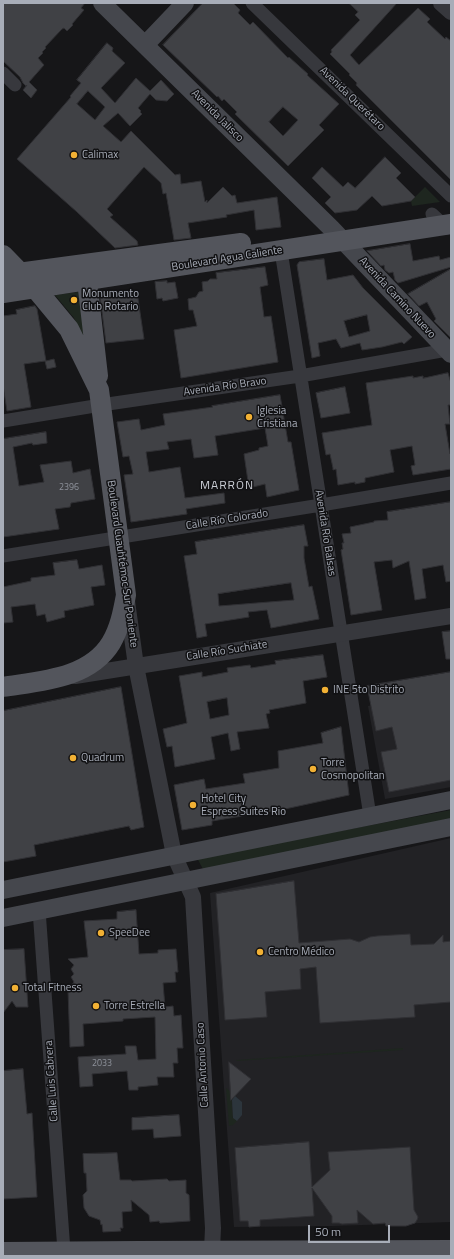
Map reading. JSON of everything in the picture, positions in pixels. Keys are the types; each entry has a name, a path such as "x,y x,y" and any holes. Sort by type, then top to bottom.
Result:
{"main road":[{"name":"Avenida Jalisco","path":"102,3 338,235"},
{"path":"145,44 185,3"},
{"name":"Boulevard Agua Caliente","path":"12,273 248,242 338,235 446,221"},
{"name":"Boulevard Agua Caliente","path":"3,293 280,250 338,235"},
{"name":"Avenida Camino Nuevo","path":"338,235 449,352"},
{"name":"Boulevard Cuauhtémoc Sur Poniente","path":"3,255 12,273 35,288 69,328 100,397 126,595"},
{"path":"87,280 100,397"},
{"path":"59,678 80,670 104,652 111,643 121,620 126,595"},
{"name":"Calle Río Suchiate","path":"3,686 59,678"},
{"path":"3,890 451,800"},
{"path":"3,918 451,827"},
{"path":"3,1252 451,1250"}],"street":[{"name":"Avenida Querétaro","path":"252,3 451,196"},
{"path":"441,3 451,12"},
{"path":"3,73 15,85"},
{"name":"Avenida Río Balsas","path":"280,250 370,816"},
{"name":"Avenida Río Bravo","path":"3,421 100,397 300,376 449,352"},
{"name":"Calle Río Colorado","path":"3,556 451,483"},
{"name":"Boulevard Cuauhtémoc Sur Poniente","path":"126,595 136,666 174,855"},
{"name":"Calle Río Suchiate","path":"59,678 341,632 451,616"},
{"name":"Calle Antonio Caso","path":"174,855 193,897 213,1220 212,1250"},
{"name":"Calle Luis Cabrera","path":"39,910 64,1251"}],"shaded area":[{"path":"425,187 440,202 412,206 411,201"},
{"path":"85,291 92,363 74,318 55,295"},
{"path":"451,691 451,787 385,799 368,706"},
{"path":"451,810 451,822 204,871 197,858"},
{"path":"451,838 451,1222 333,1226 234,1227 210,893"},
{"path":"403,1048 403,1050 236,1060"},
{"path":"226,1088 231,1092 233,1118 237,1121 233,1125 229,1126"},
{"path":"235,1096 242,1102 242,1115 237,1121 233,1118 232,1100"}],"building":[{"path":"3,3 85,3 81,8 84,10 72,24 73,25 67,31 64,28 62,29 45,47 46,48 42,52 43,53 38,58 44,65 29,82 37,90 31,98 23,90 27,85 26,86 20,77 3,61"},
{"path":"203,3 233,3 240,10 238,13 250,25 253,22 288,58 289,57 308,74 307,75 339,104 319,125 324,130 288,166 235,114 237,112 224,99 222,101 218,96 217,97 163,45","holes":["283,107 298,120 283,136 269,122"]},
{"path":"349,3 397,3 350,55 359,65 418,8 430,19 427,22 445,39 446,37 451,41 451,180 356,85 357,83 349,75 350,74 330,54 332,52 331,50 360,20 355,15 358,12"},
{"path":"107,43 113,48 112,51 125,63 101,88 115,103 136,78 150,91 161,80 174,94 167,101 156,100 150,94 138,108 142,114 130,126 118,113 103,126 121,142 131,131 175,175 180,174 181,184 201,181 205,202 207,200 207,203 223,187 232,196 235,195 237,203 277,197 281,227 256,230 254,210 226,215 227,217 188,223 191,238 174,240 166,193 163,194 161,183 144,167 107,209 113,215 110,217 137,241 138,245 115,248 17,159 71,97 70,96 81,83 77,80","holes":["88,91 105,107 95,120 77,104"]},
{"path":"385,157 401,173 396,178 415,197 411,201 382,206 372,196 357,210 335,213 325,203 331,197 312,178 322,167 343,187 348,182 355,188"},
{"path":"410,244 413,261 439,256 440,260 451,257 451,267 398,283 395,280 393,272 389,273 385,270 384,265 381,266 367,251"},
{"path":"324,259 327,280 353,275 363,288 412,337 404,344 402,342 362,350 360,343 341,348 336,339 318,343 320,356 312,358 297,265 299,262","holes":["367,315 370,331 349,337 344,321"]},
{"path":"265,267 268,285 260,287 264,317 271,316 278,362 181,378 174,330 197,326 193,310 189,310 188,299 196,297 199,292 203,291 202,282 210,279 217,279 216,273"},
{"path":"451,269 451,338 434,321 436,319 427,302 419,306 408,294"},
{"path":"167,281 167,283 175,282 178,298 163,301 162,298 157,299 155,282"},
{"path":"137,292 144,339 106,343 100,296"},
{"path":"35,306 37,309 46,361 54,359 56,367 47,369 45,361 24,364 31,407 7,411 3,385 3,316 17,314 16,310"},
{"path":"448,373 451,383 451,405 448,405 450,424 445,424 451,454 451,469 413,475 411,466 415,465 412,446 390,450 394,472 365,478 365,482 338,485 336,469 333,470 330,454 326,455 322,433 372,425 366,383 413,376 413,378 423,376 423,378"},
{"path":"345,387 350,413 321,418 316,393"},
{"path":"280,395 288,442 291,442 299,490 267,497 265,484 249,488 244,454 268,446 265,428 215,436 218,455 194,458 191,439 167,442 169,449 146,452 149,472 180,467 185,498 224,493 225,503 186,509 187,514 131,522 124,475 133,474 129,456 123,457 117,422 139,419 141,430 165,425 163,414"},
{"path":"46,432 47,443 33,445 32,443 13,447 19,486 44,482 40,465 71,461 73,473 90,469 95,499 71,503 70,507 55,509 59,529 3,537 3,439"},
{"path":"451,502 451,581 446,582 443,565 422,569 426,598 415,600 409,561 393,568 392,560 374,562 382,610 351,615 341,550 343,549 342,543 344,543 342,534 351,533 350,527 374,521 388,520 387,512"},
{"path":"304,525 308,546 304,546 304,558 309,587 312,586 319,619 271,628 267,610 248,612 249,617 205,624 207,636 197,638 184,556 197,554 195,542","holes":["291,583 294,600 219,606 218,594"]},
{"path":"77,560 79,569 102,565 105,585 91,587 94,605 64,611 65,617 47,622 45,614 37,616 35,604 11,607 13,622 3,623 3,587 31,581 31,578 55,575 53,563"},
{"path":"451,631 451,659 446,659 442,632"},
{"path":"323,655 327,677 303,681 306,703 269,710 270,713 266,714 269,728 237,732 240,749 231,751 228,733 211,737 215,759 175,767 172,746 167,747 163,729 187,723 179,676 202,672 202,677 228,672 227,668 250,665 251,668 276,664 275,661","holes":["227,698 229,715 210,719 207,702"]},
{"path":"451,672 451,780 389,792 381,752 397,749 392,727 376,731 367,686"},
{"name":"Quadrum","path":"121,687 144,827 131,830 129,826 34,845 36,856 3,862 3,711"},
{"path":"341,727 349,795 285,809 212,821 212,825 182,830 174,785 204,779 206,789 245,783 243,774 279,768 278,751 323,743 321,733"},
{"path":"294,881 299,943 350,939 359,942 370,937 410,934 411,945 434,944 443,935 443,942 451,941 451,1002 414,1005 415,1017 320,1023 316,967 300,969 301,989 265,992 267,1017 225,1020 216,894"},
{"path":"136,910 139,954 158,953 158,950 176,949 178,972 175,972 176,982 163,983 165,1007 173,1006 174,1016 181,1015 183,1048 177,1048 178,1063 173,1063 174,1077 157,1077 158,1085 138,1087 138,1090 129,1090 127,1071 92,1074 93,1086 80,1087 78,1057 126,1054 125,1046 136,1046 138,1060 156,1059 155,1017 83,1024 84,1046 70,1047 68,990 74,982 71,977 74,974 71,969 74,965 68,959 88,957 84,921 117,919 117,912"},
{"name":"Total Fitness","path":"24,949 28,1007 16,1007 12,1001 3,1013 3,950"},
{"path":"229,1062 251,1079 231,1100"},
{"path":"23,1069 27,1114 32,1113 37,1197 3,1199 3,1071"},
{"path":"179,1115 181,1136 154,1138 153,1129 132,1130 132,1118"},
{"path":"309,1142 312,1187 330,1170 328,1152 410,1147 414,1210 418,1217 415,1223 406,1226 386,1226 385,1223 373,1224 357,1210 358,1223 332,1223 332,1216 312,1188 314,1216 260,1220 260,1226 249,1227 248,1221 240,1221 235,1148"},
{"path":"117,1153 120,1180 186,1180 186,1193 189,1195 190,1221 160,1223 159,1221 150,1222 149,1215 131,1200 132,1211 122,1212 123,1228 120,1228 121,1231 103,1232 100,1220 89,1216 84,1208 83,1195 87,1191 83,1154"}],"place":[{"name":"Calimax","path":"74,155"},
{"name":"Monumento Club Rotario","path":"74,300"},
{"name":"Iglesia Cristiana","path":"249,417"},
{"name":"INE 5to Distrito","path":"325,690"},
{"name":"Quadrum","path":"73,758"},
{"name":"Torre Cosmopolitan","path":"313,769"},
{"name":"Hotel City Espress Suites Rio","path":"193,805"},
{"name":"SpeeDee","path":"101,933"},
{"name":"Centro Médico","path":"260,952"},
{"name":"Total Fitness","path":"15,988"},
{"name":"Torre Estrella","path":"96,1006"}],"district":[{"name":"MARRÓN","path":"227,486"}]}
